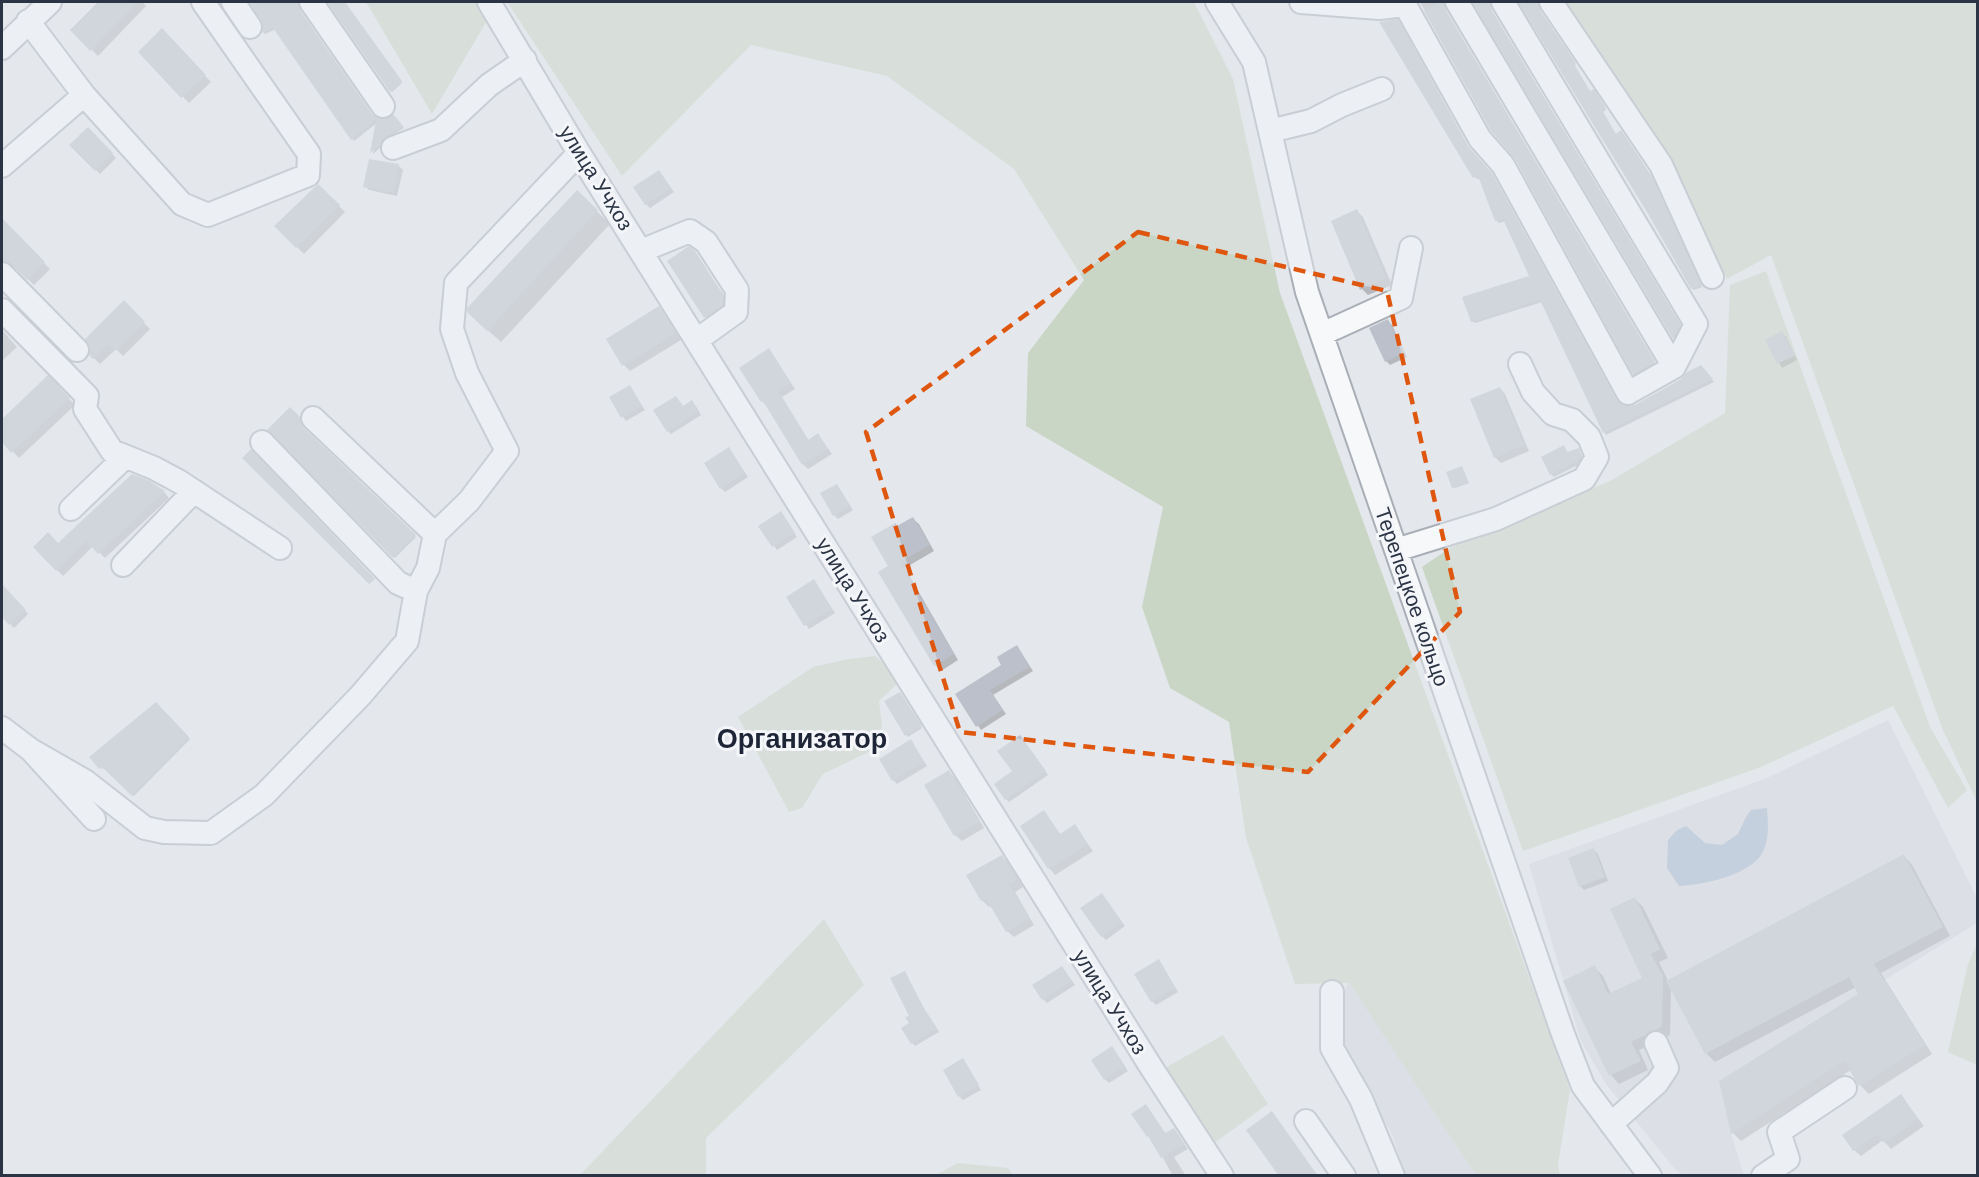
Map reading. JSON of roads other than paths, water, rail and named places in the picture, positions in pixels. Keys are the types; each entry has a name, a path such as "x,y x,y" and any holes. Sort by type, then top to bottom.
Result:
{"street":[{"path":"2,48 50,2"},
{"path":"28,21 84,95 182,204 208,215 308,175 309,154 203,2"},
{"path":"233,2 250,27"},
{"path":"311,2 382,106"},
{"name":"улица Учхоз","path":"489,2 579,153 1151,1067 1222,1176"},
{"name":"Терепецкое кольцо","path":"1217,2 1254,62 1307,292 1563,1034 1583,1086 1650,1176"},
{"path":"1301,2 1368,5 1379,8 1407,3 1480,139 1503,165 1628,393 1674,367 1696,324 1503,2"},
{"path":"1457,2 1674,367"},
{"path":"1551,2 1661,165 1712,277"},
{"path":"393,148 441,130 489,85 525,60"},
{"path":"1270,131 1311,121 1342,105 1382,89"},
{"path":"2,166 84,95"},
{"path":"2,729 31,750 85,781 145,828 164,832 211,834 264,795 360,696 407,641 416,591 428,568 435,534 469,501 507,451 467,373 452,329 456,283 579,153"},
{"path":"641,251 690,231 706,242 731,280 737,290 736,312 697,340"},
{"path":"1322,334 1401,298 1411,248"},
{"path":"2,274 76,350"},
{"path":"2,310 87,396 85,409 112,451 154,468 194,491 280,548"},
{"path":"1396,550 1496,519 1584,479 1597,457 1589,437 1572,420 1553,414 1533,392 1520,364"},
{"path":"313,418 435,534"},
{"path":"262,442 398,583 416,591"},
{"path":"71,509 125,457"},
{"path":"123,565 194,491"},
{"path":"31,750 94,819"},
{"path":"1332,992 1332,1048 1361,1099 1393,1176"},
{"path":"1611,1124 1657,1083 1667,1068 1656,1043"},
{"path":"1763,1176 1788,1159 1779,1132 1845,1088"},
{"path":"1306,1121 1344,1176"}],"water":[{"path":"1767,808 1766,844 1761,855 1754,862 1746,869 1723,878 1679,886 1667,868 1668,840 1677,830 1686,826 1705,843 1722,845 1738,834 1751,810"}],"district":[{"name":"Организатор","path":"802,739"}]}
